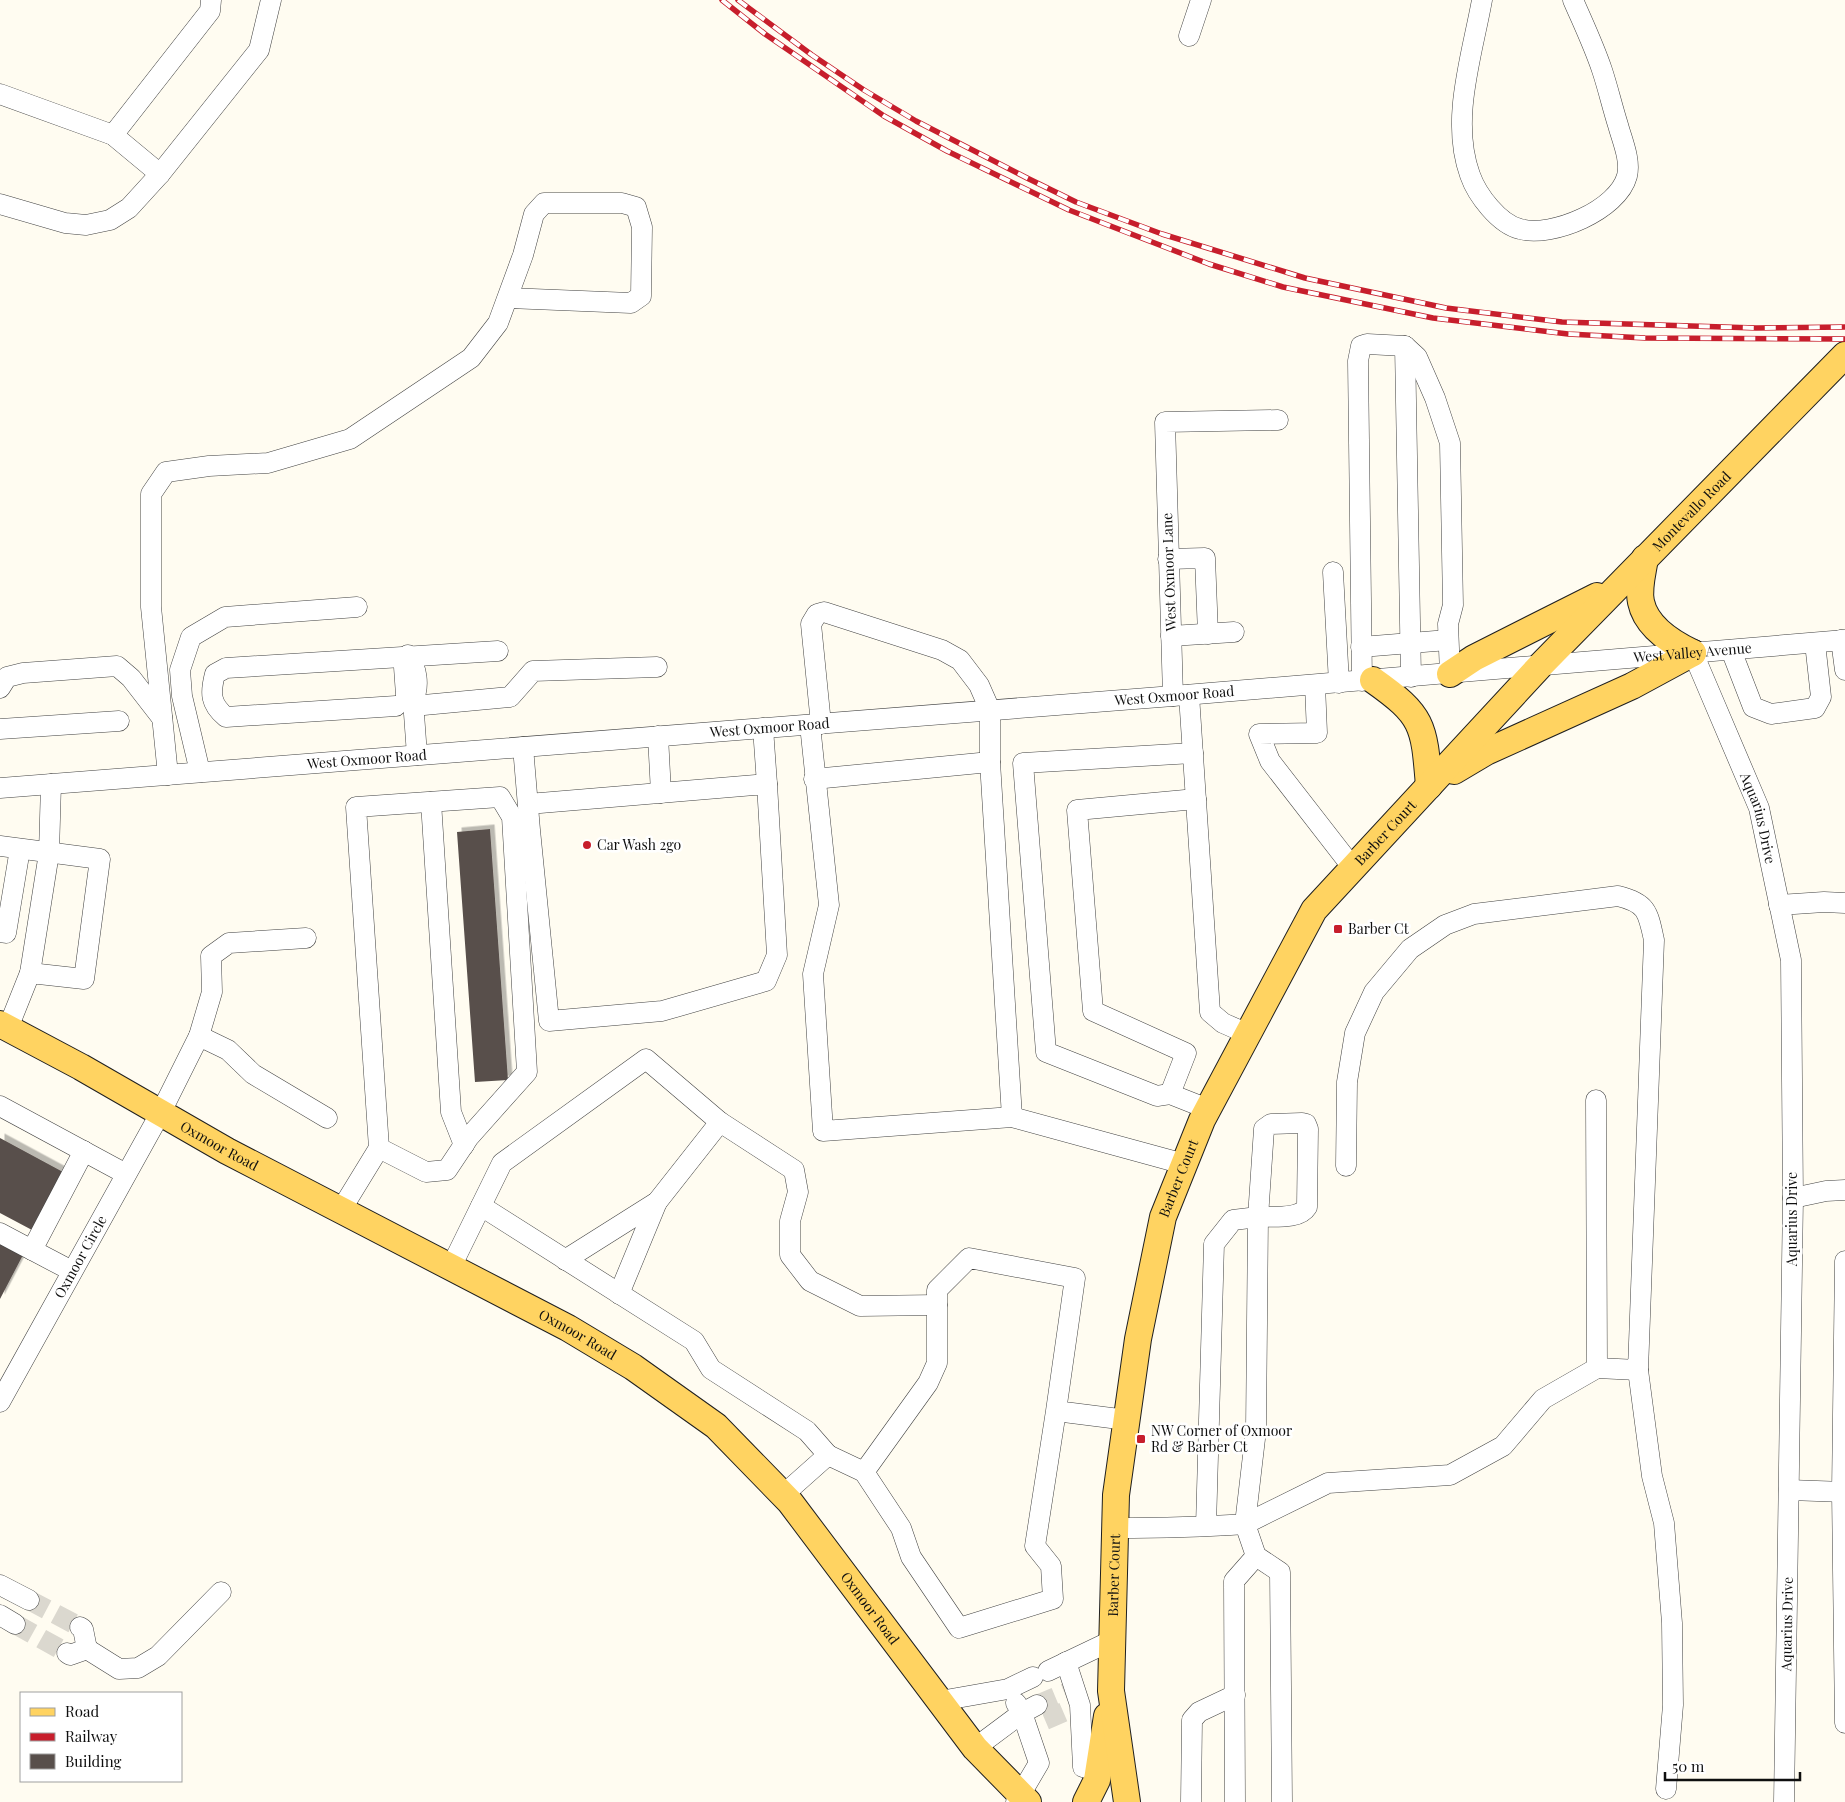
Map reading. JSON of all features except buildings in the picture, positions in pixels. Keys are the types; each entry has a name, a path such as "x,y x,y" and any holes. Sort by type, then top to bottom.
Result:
{"main road":[{"name":"Montevallo Road","path":"1539,667 1836,364"},
{"path":"1646,558 1640,588 1641,603 1650,620 1662,634 1674,644 1693,653"},
{"path":"1450,674 1474,658 1524,635 1620,584"},
{"path":"1367,681 1397,697 1417,717 1425,740 1429,786 1486,752 1632,686 1693,653"},
{"name":"Barber Court","path":"1127,1802 1110,1695 1116,1495 1138,1339 1163,1217 1208,1109 1314,910 1539,667"},
{"name":"Oxmoor Road","path":"4,1026 228,1151 568,1328 633,1367 716,1426 783,1495 975,1748 1021,1800"},
{"path":"1086,1802 1097,1780 1110,1695"}],"street":[{"path":"113,134 210,11 211,0"},
{"path":"0,204 65,223 86,225 110,220 129,208 160,174 259,50 271,0"},
{"path":"1190,36 1201,0"},
{"path":"1482,0 1461,112 1463,148 1470,177 1502,220 1517,229 1533,232 1580,219 1609,204 1621,191 1628,175 1627,156 1602,69 1573,0"},
{"path":"0,94 113,134 160,174"},
{"path":"168,774 151,607 151,494 166,472 209,466 268,463 350,439 471,358 498,324 523,255 534,214 544,203 622,204 636,207 642,227 641,296 631,302 508,298"},
{"path":"1367,681 1360,647 1359,350 1361,346 1367,344 1405,346 1417,357 1450,442 1453,606 1448,624 1450,674"},
{"path":"1405,346 1411,677"},
{"name":"West Oxmoor Lane","path":"1248,1034 1223,1024 1210,1012 1193,752 1171,636 1165,422 1278,420"},
{"path":"1168,559 1205,558 1208,634"},
{"path":"1333,572 1339,683"},
{"path":"200,772 182,696 180,670 191,637 225,616 357,607"},
{"path":"1012,1118 990,762 990,710 978,685 960,660 942,650 824,612 817,614 811,624 815,724 814,779 829,904 813,974 823,1131 1012,1118 1184,1164"},
{"path":"1171,636 1234,632"},
{"path":"1360,647 1448,640"},
{"path":"1843,640 1845,670"},
{"name":"West Valley Avenue","path":"1539,667 1843,640"},
{"path":"1732,650 1752,707 1771,714 1815,708 1821,696 1814,643"},
{"path":"498,651 408,655 226,668 215,674 210,692 218,710 226,717 510,698 533,671 657,667"},
{"name":"Aquarius Drive","path":"1693,653 1759,808 1791,960 1793,1198 1784,1802"},
{"path":"408,655 415,666 417,692 408,704 417,755"},
{"path":"0,688 6,677 23,673 117,666 131,678 162,718"},
{"path":"157,666 180,670"},
{"name":"West Oxmoor Road","path":"0,788 1539,667"},
{"path":"1315,685 1317,733 1259,734 1270,761 1353,868"},
{"path":"0,729 119,721"},
{"path":"523,747 550,1021 662,1011 766,981 777,955 763,728"},
{"path":"658,736 661,793"},
{"path":"1193,752 1023,763 1046,1052 1157,1096 1170,1094 1208,1109"},
{"path":"814,779 990,762"},
{"path":"4,1026 30,974 49,853 51,784"},
{"path":"528,804 767,784"},
{"path":"341,1210 378,1148 356,807 500,797 512,817 527,1072 464,1145 446,1170 426,1172 378,1148"},
{"path":"1170,1094 1186,1053 1093,1012 1077,810 1196,799"},
{"path":"431,802 451,1112 464,1145"},
{"path":"0,846 100,859 84,979 30,974"},
{"path":"3,932 20,849"},
{"path":"1346,1166 1347,1082 1355,1033 1374,992 1410,949 1445,924 1474,914 1618,896 1636,900 1649,914 1654,940 1638,1370 1652,1476 1664,1523 1672,1623 1673,1704 1666,1789"},
{"path":"1780,905 1824,902 1845,903"},
{"name":"Oxmoor Circle","path":"2,1394 161,1112 199,1036 212,992 211,956 230,944 306,938"},
{"path":"199,1036 228,1050 253,1074 327,1118"},
{"path":"451,1267 502,1163 646,1059 720,1122 794,1170 798,1192 790,1221 790,1256 810,1281 860,1306 937,1306"},
{"path":"1596,1100 1597,1368"},
{"path":"0,1106 126,1174"},
{"path":"619,1294 656,1202 720,1122"},
{"path":"1206,1526 1214,1244 1233,1220 1258,1217 1297,1215 1304,1212 1308,1207 1306,1124 1271,1124 1267,1125 1264,1129 1258,1217 1256,1430 1245,1524 1256,1556 1280,1572 1282,1802"},
{"path":"32,1250 84,1151"},
{"path":"1793,1198 1826,1190 1845,1190"},
{"path":"565,1260 656,1202"},
{"path":"481,1206 694,1341 711,1369 807,1432 828,1455 864,1472 901,1528 911,1557 959,1628 1053,1600 1051,1566 1035,1546 1075,1278 969,1258 937,1290 937,1363 928,1383 864,1472"},
{"path":"0,1233 72,1271"},
{"path":"1845,1261 1845,1723"},
{"path":"1115,1528 1245,1524 1328,1483 1430,1478 1450,1475 1503,1446 1543,1399 1597,1368 1638,1370"},
{"path":"1056,1410 1127,1420"},
{"path":"783,1495 828,1455"},
{"path":"1789,1490 1844,1492"},
{"path":"1235,1802 1234,1581 1256,1556"},
{"path":"0,1585 29,1600"},
{"path":"67,1653 70,1655 87,1650 119,1669 138,1668 158,1656 221,1592"},
{"path":"80,1627 83,1629 87,1650"},
{"path":"940,1701 1008,1689 1112,1640"},
{"path":"1066,1662 1075,1699 1083,1767 1099,1771"},
{"path":"1008,1689 1033,1717 1039,1763 1021,1800"},
{"path":"1075,1699 1110,1695"},
{"path":"1191,1802 1192,1720 1199,1712 1235,1695"},
{"path":"975,1748 1033,1717"}],"tunnel":[{"path":"29,1600 80,1627"},
{"path":"15,1624 67,1653"},
{"path":"1037,1705 1066,1693"},
{"path":"1045,1720 1073,1708"}],"railway":[{"path":"722,0 765,34 884,116 947,151 1069,210 1209,264 1283,287 1433,318 1568,334 1645,338 1845,339"},
{"path":"738,0 812,55 864,90 916,121 1027,178 1076,202 1162,234 1305,278 1446,308 1562,322 1756,328 1845,327"}],"place":[{"name":"Car Wash 2go","path":"587,845"},
{"name":"Barber Ct","path":"1338,929"},
{"name":"NW Corner of Oxmoor Rd & Barber Ct","path":"1141,1439"}]}
